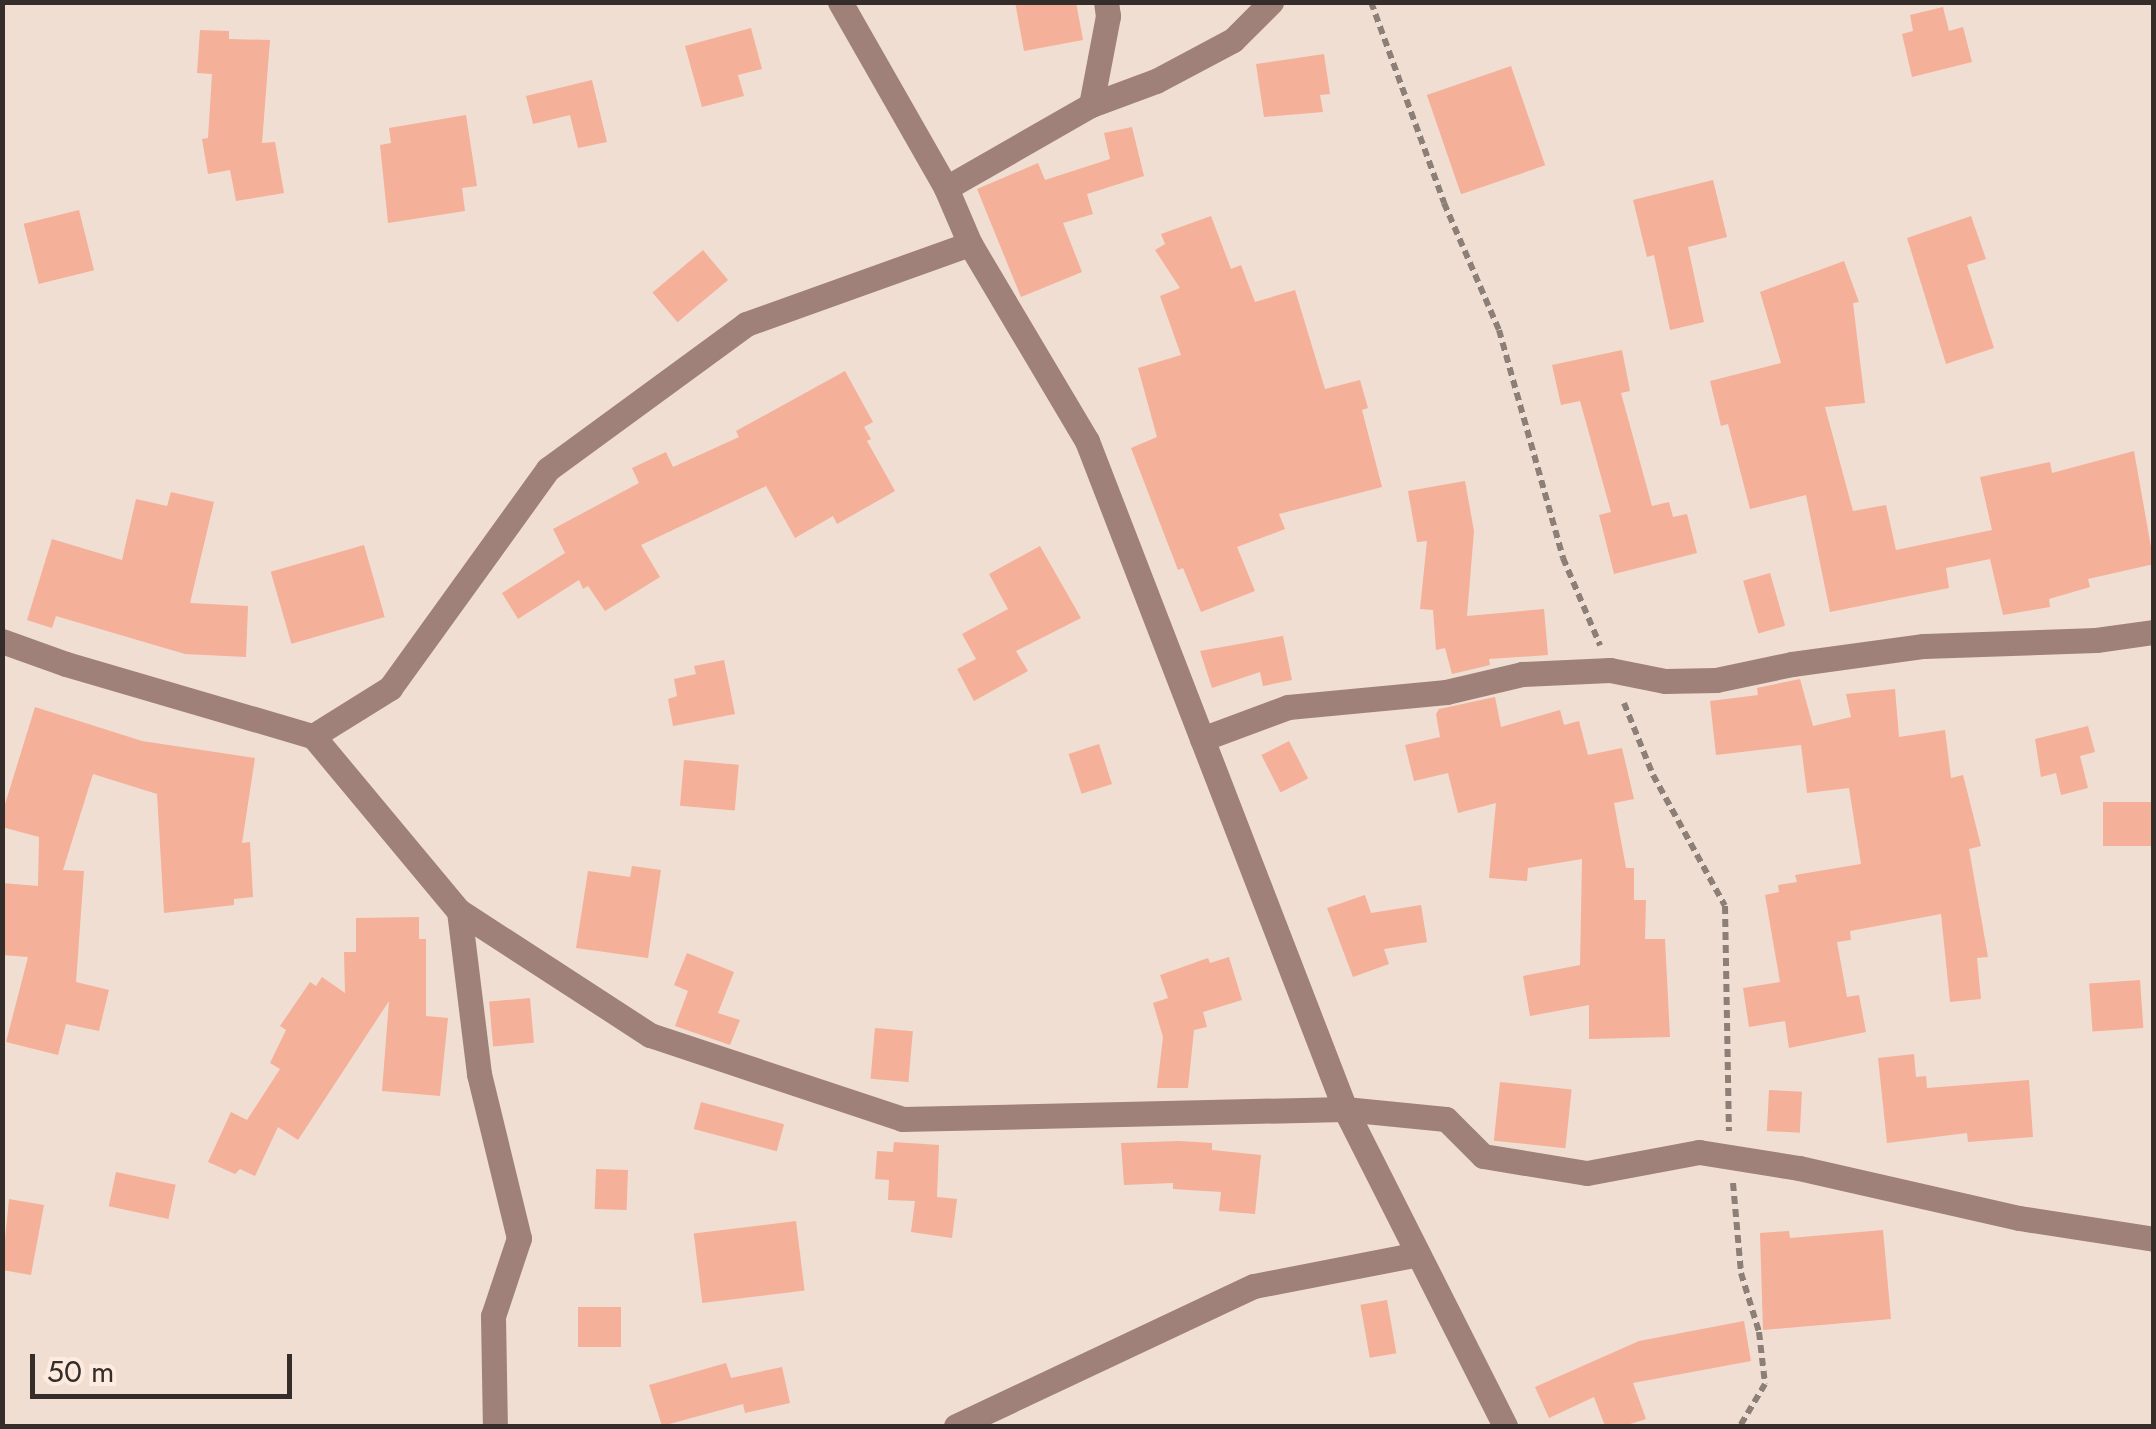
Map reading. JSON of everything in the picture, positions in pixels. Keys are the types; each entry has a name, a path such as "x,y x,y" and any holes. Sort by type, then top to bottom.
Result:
{"street":[{"path":"840,2 946,188 970,244 1087,441 1344,1109 1504,1426"},
{"path":"1091,105 1108,16 1106,2"},
{"path":"946,188 1091,105 1156,81 1233,40 1271,2"},
{"path":"313,736 390,688 548,469 746,324 970,244"},
{"path":"1202,740 1288,706 1446,692 1522,674 1610,670 1665,681 1716,680 1792,664 1924,646 2096,640 2154,632"},
{"path":"2,640 66,664 313,736 459,911 650,1035 902,1119 1344,1109 1446,1120 1483,1156 1587,1173 1699,1152 1798,1168 2020,1218 2154,1238"},
{"path":"459,911 479,1074 519,1238 493,1316 495,1426"},
{"path":"956,1426 1254,1286 1418,1254"}],"path":[{"path":"1371,2 1444,203 1499,330 1563,558 1654,775 1725,906 1730,1157 1741,1273 1759,1332 1766,1384 1740,1426"}],"building":[{"path":"1015,2 1076,2 1083,40 1024,51"},
{"path":"1943,7 1949,31 1963,27 1972,62 1912,77 1902,34 1913,31 1910,15"},
{"path":"751,28 762,69 738,75 744,96 702,107 685,46"},
{"path":"200,30 229,31 229,39 270,40 262,143 275,142 284,193 236,201 230,170 208,174 202,139 208,138 212,74 197,73"},
{"path":"1324,54 1330,94 1320,95 1323,112 1264,117 1256,64"},
{"path":"1511,66 1545,165 1461,194 1427,95"},
{"path":"592,80 607,142 578,148 570,115 533,124 526,96"},
{"path":"466,115 477,186 462,188 465,211 388,223 380,145 391,143 389,128"},
{"path":"1132,127 1144,176 1087,194 1093,214 1063,223 1082,272 1021,297 977,189 1038,163 1045,180 1110,159 1104,133"},
{"path":"1713,180 1727,237 1688,247 1704,322 1670,330 1654,255 1647,257 1633,200"},
{"path":"79,210 94,270 39,284 24,224"},
{"path":"1211,216 1231,269 1241,265 1255,302 1295,290 1325,389 1360,380 1368,408 1362,410 1382,487 1279,514 1285,529 1237,547 1255,591 1201,612 1183,568 1178,570 1131,448 1157,437 1138,368 1181,355 1160,296 1180,288 1155,250 1165,244 1161,234"},
{"path":"1971,216 1986,259 1967,265 1994,348 1946,364 1907,238"},
{"path":"703,250 728,280 678,322 652,292"},
{"path":"1844,261 1859,302 1853,303 1865,403 1825,407 1853,511 1886,505 1896,550 1992,530 1980,477 2050,462 2052,473 2134,451 2154,564 2088,579 2090,587 2049,599 2050,607 2003,615 1990,559 1946,568 1949,588 1830,612 1806,495 1750,509 1728,424 1721,426 1710,381 1781,363 1760,292"},
{"path":"1622,350 1630,391 1621,393 1652,506 1669,502 1673,517 1687,514 1697,553 1614,574 1599,515 1611,512 1580,401 1561,405 1552,365"},
{"path":"845,371 873,422 864,427 871,439 867,441 895,491 837,524 833,516 795,538 766,486 641,545 660,577 605,611 588,586 583,589 579,580 518,619 502,593 565,553 553,529 639,483 632,468 666,452 673,467 739,437 736,431"},
{"path":"1465,481 1474,531 1467,616 1544,609 1548,655 1489,659 1490,665 1452,674 1445,648 1436,650 1433,610 1420,609 1427,541 1417,542 1408,491"},
{"path":"171,492 214,502 190,603 248,606 246,657 185,654 56,616 52,628 27,620 52,539 122,560 136,499 167,506"},
{"path":"364,545 385,617 291,644 271,572"},
{"path":"1040,546 1081,618 1016,651 1028,671 974,701 957,669 976,659 962,634 1008,609 989,574"},
{"path":"1770,573 1785,626 1758,634 1743,581"},
{"path":"1283,636 1292,680 1263,686 1260,672 1212,688 1200,651"},
{"path":"724,660 735,714 673,726 668,699 677,696 674,679 696,674 694,666"},
{"path":"1800,679 1813,726 1851,717 1846,694 1895,689 1899,737 1945,730 1951,778 1963,775 1981,846 1969,849 1988,957 1977,958 1981,999 1950,1002 1941,914 1850,931 1851,940 1837,942 1847,997 1859,995 1866,1032 1789,1048 1785,1021 1749,1027 1743,988 1780,982 1765,895 1779,892 1778,885 1797,882 1795,875 1861,864 1849,788 1807,793 1801,745 1716,755 1710,701 1758,695 1757,688"},
{"path":"1495,697 1501,727 1560,710 1564,725 1579,721 1588,755 1622,748 1634,799 1614,803 1626,868 1634,868 1634,900 1646,900 1645,939 1665,939 1670,1037 1589,1039 1589,1005 1530,1016 1523,976 1580,965 1582,859 1528,868 1527,881 1489,878 1496,803 1458,813 1448,773 1414,781 1405,745 1440,737 1436,714 1439,709"},
{"path":"35,707 142,741 255,758 242,843 250,842 253,897 234,899 234,905 164,913 157,794 93,774 63,870 84,871 76,982 109,990 99,1031 66,1024 58,1055 6,1042 28,957 2,955 2,883 38,886 39,837 2,827 2,814"},
{"path":"2088,726 2095,752 2080,756 2088,788 2061,795 2056,773 2041,777 2035,739"},
{"path":"1289,741 1308,778 1280,792 1261,755"},
{"path":"1099,744 1112,784 1082,794 1069,754"},
{"path":"684,760 739,765 735,811 680,806"},
{"path":"2103,802 2154,802 2154,846 2103,846"},
{"path":"632,866 661,870 648,958 576,948 588,871 630,877"},
{"path":"1365,895 1371,913 1421,905 1427,942 1384,949 1389,964 1353,977 1327,908"},
{"path":"419,917 419,939 426,939 426,1016 448,1018 440,1096 382,1091 389,1001 298,1140 278,1127 255,1176 240,1169 235,1174 208,1162 231,1112 247,1120 280,1069 270,1063 286,1030 280,1026 310,982 316,986 322,977 345,993 344,952 356,952 356,918"},
{"path":"687,953 734,972 718,1013 740,1020 730,1045 675,1026 688,991 674,985"},
{"path":"1229,957 1242,1000 1203,1012 1207,1027 1194,1030 1188,1088 1157,1088 1163,1037 1153,1003 1168,998 1160,975 1208,958 1210,963"},
{"path":"2140,980 2143,1028 2092,1031 2089,984"},
{"path":"530,998 534,1043 493,1046 489,1002"},
{"path":"875,1028 913,1031 908,1082 871,1079"},
{"path":"1914,1054 1916,1077 1926,1076 1927,1088 2029,1080 2033,1137 1968,1142 1967,1133 1887,1143 1878,1058"},
{"path":"1500,1082 1572,1090 1565,1148 1494,1141"},
{"path":"1769,1090 1802,1092 1800,1133 1767,1131"},
{"path":"701,1102 784,1124 777,1151 694,1129"},
{"path":"894,1142 939,1145 937,1197 957,1199 952,1238 911,1232 915,1201 888,1200 889,1180 875,1179 877,1151 893,1152"},
{"path":"1121,1143 1212,1143 1212,1150 1261,1155 1255,1214 1219,1211 1221,1192 1173,1189 1173,1183 1124,1185"},
{"path":"596,1169 628,1170 627,1210 595,1209"},
{"path":"116,1172 176,1185 168,1219 109,1206"},
{"path":"9,1199 44,1205 31,1275 2,1270"},
{"path":"796,1221 805,1290 702,1303 694,1234"},
{"path":"1883,1230 1891,1319 1763,1330 1760,1233 1789,1231 1790,1238"},
{"path":"1387,1300 1396,1353 1370,1358 1360,1305"},
{"path":"578,1307 621,1307 621,1347 578,1347"},
{"path":"1744,1321 1751,1361 1633,1383 1646,1419 1624,1426 1605,1426 1594,1397 1549,1418 1535,1387 1639,1341"},
{"path":"726,1363 731,1378 782,1367 790,1403 745,1413 743,1404 662,1426 649,1385"}]}
